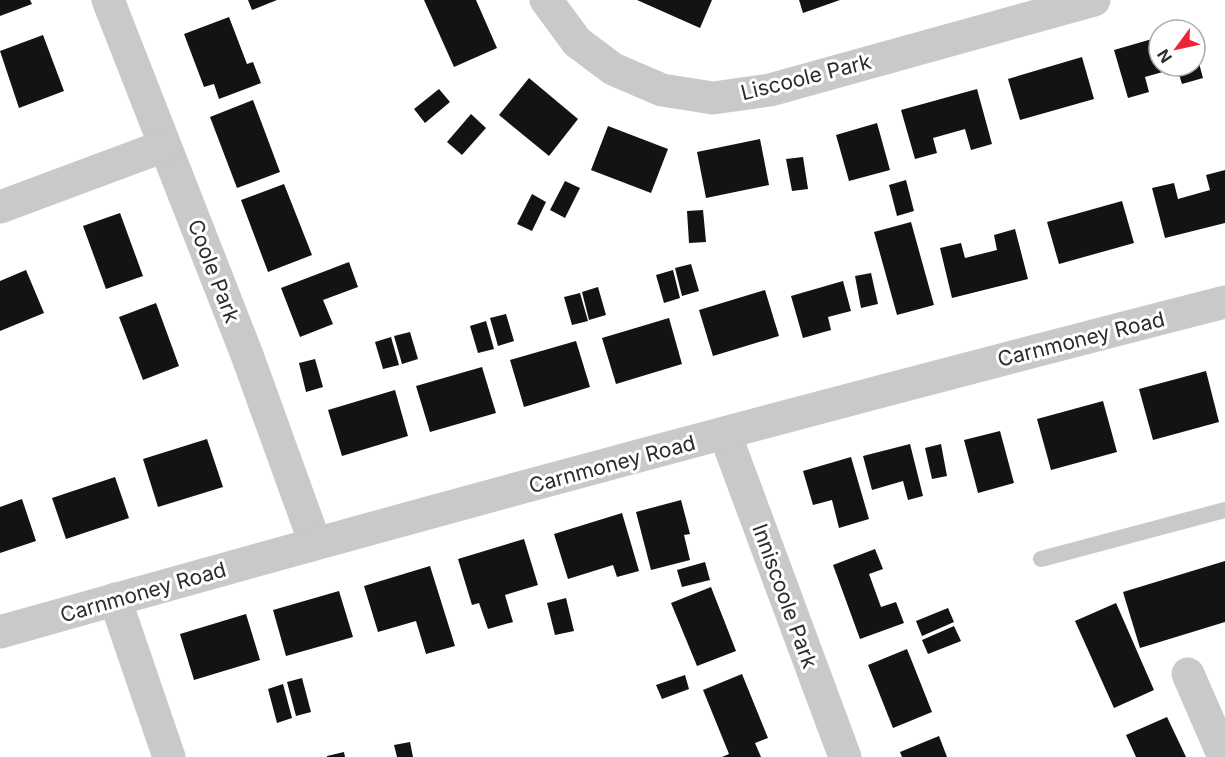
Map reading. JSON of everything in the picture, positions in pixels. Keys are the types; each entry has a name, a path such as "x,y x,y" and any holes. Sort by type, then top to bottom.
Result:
{"street":[{"name":"Coole Park","path":"108,0 247,355 315,543"},
{"name":"Liscoole Park","path":"546,0 578,42 613,69 662,90 713,98 770,90 1094,0"},
{"path":"0,207 164,146"},
{"name":"Carnmoney Road","path":"0,632 315,543 1225,302"},
{"name":"Inniscoole Park","path":"725,434 845,757"},
{"path":"115,599 169,757"},
{"path":"1188,674 1224,757"}],"lane":[{"path":"1041,559 1225,510"}],"building":[{"path":"0,0 30,0 32,4 0,16"},
{"path":"248,0 277,0 252,10"},
{"path":"424,0 476,0 497,48 454,67"},
{"path":"637,0 712,0 700,28"},
{"path":"799,0 840,0 803,13"},
{"path":"229,17 247,64 253,62 261,83 219,99 214,84 204,87 184,34"},
{"path":"43,35 64,91 19,108 0,51"},
{"path":"1147,40 1147,76 1145,77 1149,92 1128,98 1114,50"},
{"path":"1082,57 1094,99 1020,120 1008,79"},
{"path":"529,78 578,119 549,156 499,115"},
{"path":"1180,78 1203,78 1182,84"},
{"path":"439,89 450,102 425,123 414,109"},
{"path":"977,89 992,144 971,150 965,129 933,138 937,153 915,159 901,110"},
{"path":"253,100 280,172 237,188 210,117"},
{"path":"471,114 486,128 462,155 447,142"},
{"path":"877,123 890,170 849,181 836,135"},
{"path":"608,126 668,149 651,193 591,170"},
{"path":"760,139 769,185 706,198 697,152"},
{"path":"803,157 808,189 792,191 786,159"},
{"path":"1225,170 1225,223 1165,238 1152,188 1174,183 1178,199 1210,190 1206,175"},
{"path":"906,180 914,211 897,216 889,185"},
{"path":"565,181 580,188 565,218 550,210"},
{"path":"284,184 312,255 268,272 241,200"},
{"path":"532,194 546,202 532,231 517,224"},
{"path":"1122,201 1134,243 1059,264 1047,222"},
{"path":"703,210 706,242 689,243 687,211"},
{"path":"120,213 143,276 106,289 83,226"},
{"path":"911,222 934,305 897,315 874,232"},
{"path":"1015,229 1028,279 952,298 940,248 961,243 965,258 997,250 994,235"},
{"path":"349,262 358,287 323,300 333,324 300,337 281,288"},
{"path":"691,264 699,291 682,296 675,268"},
{"path":"26,270 44,313 0,331 0,281"},
{"path":"673,270 680,298 664,303 656,275"},
{"path":"871,273 878,304 861,308 855,276"},
{"path":"843,281 851,311 828,317 831,330 803,338 791,296"},
{"path":"598,287 606,315 589,320 582,292"},
{"path":"765,290 779,336 713,356 699,310"},
{"path":"580,293 588,321 572,325 564,297"},
{"path":"156,303 179,366 143,380 119,317"},
{"path":"506,314 514,341 498,346 490,318"},
{"path":"669,318 682,364 616,384 602,338"},
{"path":"486,321 494,349 478,353 470,326"},
{"path":"410,332 418,359 402,364 394,336"},
{"path":"391,337 399,365 383,369 375,342"},
{"path":"576,341 590,387 524,407 510,360"},
{"path":"315,359 323,387 306,392 299,363"},
{"path":"482,367 496,413 430,432 416,386"},
{"path":"1206,371 1219,422 1153,440 1139,389"},
{"path":"395,390 408,436 342,456 328,410"},
{"path":"1103,401 1117,452 1051,470 1037,419"},
{"path":"1000,431 1014,483 978,493 964,440"},
{"path":"207,439 223,487 158,507 143,459"},
{"path":"910,444 923,496 908,500 903,481 872,490 863,456"},
{"path":"941,444 947,476 932,479 925,448"},
{"path":"851,457 869,519 839,528 832,500 813,505 803,471"},
{"path":"115,477 129,518 66,539 52,498"},
{"path":"22,499 36,541 0,553 0,507"},
{"path":"681,500 690,534 684,535 690,560 651,570 636,512"},
{"path":"622,513 639,571 617,577 613,565 568,579 554,534"},
{"path":"524,539 538,585 505,595 513,622 488,629 479,603 472,605 458,559"},
{"path":"875,549 883,569 869,574 881,607 896,602 904,623 860,639 833,565"},
{"path":"1225,561 1225,622 1140,648 1123,592"},
{"path":"705,562 710,580 682,587 677,570"},
{"path":"430,566 455,646 426,654 416,621 378,632 364,586"},
{"path":"711,587 736,651 697,666 671,603"},
{"path":"339,591 353,637 286,656 273,610"},
{"path":"566,598 574,631 555,635 547,603"},
{"path":"1116,603 1154,690 1114,708 1075,621"},
{"path":"948,608 954,622 922,636 916,621"},
{"path":"246,614 260,660 194,680 180,634"},
{"path":"954,626 961,641 928,654 922,640"},
{"path":"907,649 932,712 893,728 868,665"},
{"path":"742,674 768,738 755,743 761,757 722,757 729,754 703,690"},
{"path":"685,675 689,689 662,699 656,685"},
{"path":"302,678 311,712 296,716 287,682"},
{"path":"283,684 292,718 277,723 268,689"},
{"path":"1167,717 1186,757 1136,757 1126,735"},
{"path":"939,736 947,757 902,757 900,752"},
{"path":"410,742 413,757 397,757 394,745"},
{"path":"344,752 345,757 327,757 327,756"}]}
